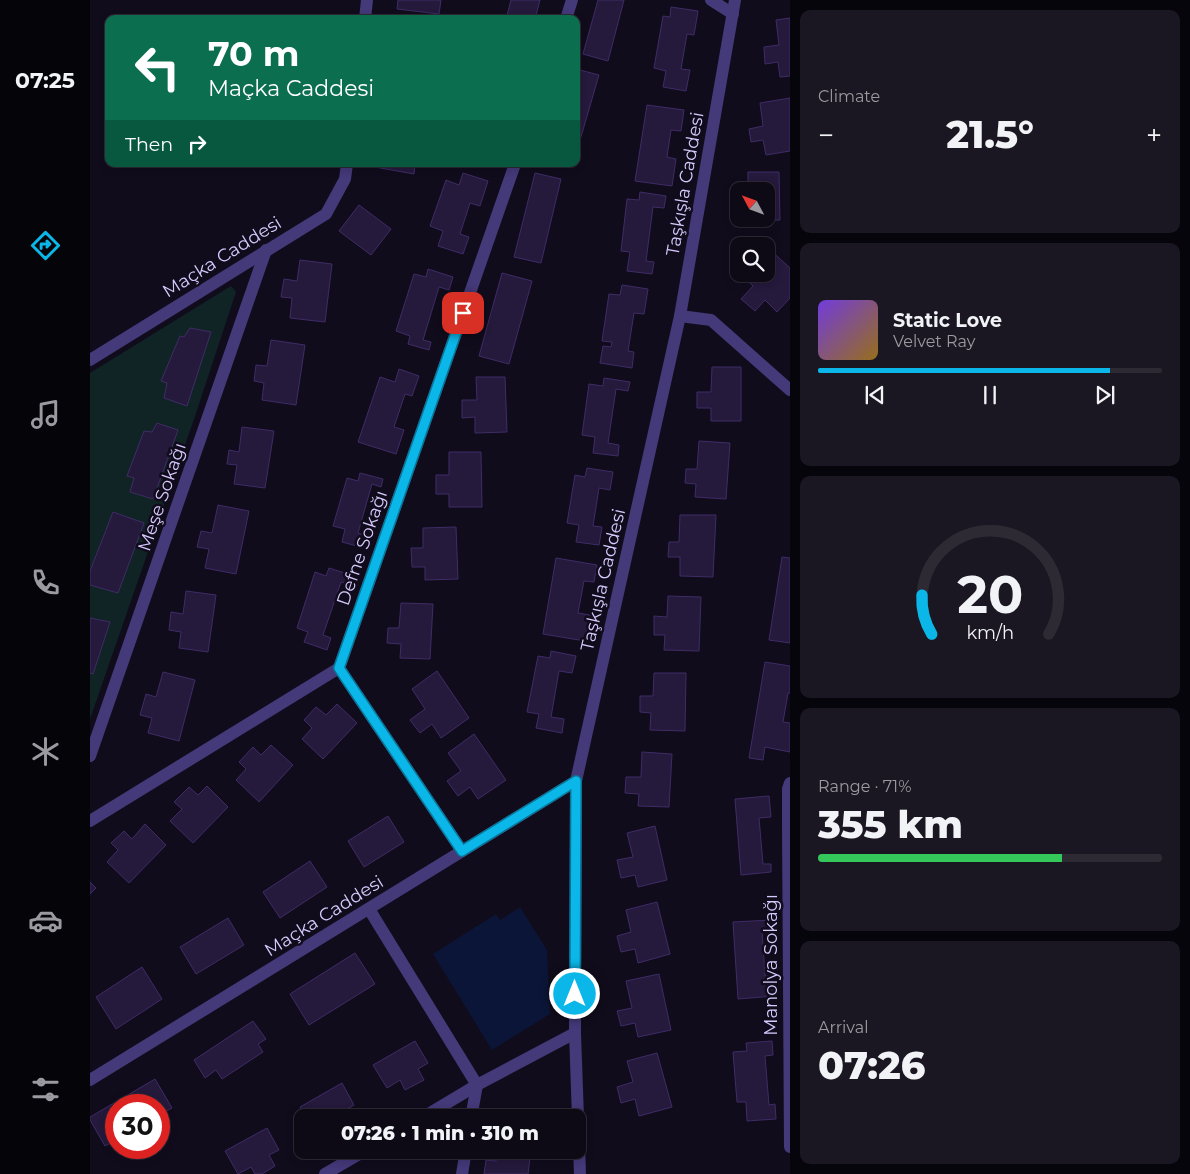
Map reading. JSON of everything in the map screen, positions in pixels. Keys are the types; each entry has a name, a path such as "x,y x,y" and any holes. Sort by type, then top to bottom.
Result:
{"street":[{"path":"365,15 367,0"},
{"path":"567,15 572,0"},
{"path":"711,0 733,14"},
{"name":"Taşkışla Caddesi","path":"580,1174 575,1033 576,781 680,316 735,0"},
{"name":"Maçka Caddesi","path":"90,360 326,214 345,179 347,167"},
{"name":"Defne Sokağı","path":"339,668 514,167"},
{"name":"Meşe Sokağı","path":"90,756 266,250"},
{"path":"680,316 711,320 790,390"},
{"path":"90,821 339,668 462,851"},
{"name":"Maçka Caddesi","path":"90,1080 576,781"},
{"name":"Manolya Sokağı","path":"790,783 788,790 788,837 790,1147"},
{"path":"369,909 477,1085 473,1109"},
{"path":"437,1109 477,1085 575,1033"},
{"path":"325,1174 351,1159"},
{"path":"462,1174 464,1159"}],"green space":[{"path":"231,286 236,292 90,719 90,373"}],"water":[{"path":"520,907 547,950 550,1014 492,1050 433,954 496,914 500,920"}],"building":[{"path":"398,0 441,0 439,14 397,9"},
{"path":"511,0 540,0 536,15 507,15"},
{"path":"598,0 624,0 608,61 583,54"},
{"path":"671,7 698,11 694,35 687,34 681,69 690,70 686,91 663,87 666,71 654,68 663,16 670,17"},
{"path":"790,18 790,76 780,77 778,62 765,64 764,47 779,45 776,20"},
{"path":"580,70 599,75 580,140"},
{"path":"790,98 790,151 766,155 763,140 751,142 749,129 763,126 760,103"},
{"path":"647,105 684,110 681,131 671,130 667,157 676,159 672,186 635,181"},
{"path":"375,167 415,167 414,174"},
{"path":"748,172 779,172 780,220 775,220 775,182 748,182"},
{"path":"463,173 488,181 480,206 470,203 460,234 469,237 463,254 438,246 443,231 430,226 446,180 459,185"},
{"path":"535,173 561,179 541,263 514,257"},
{"path":"640,192 666,196 664,208 653,207 646,261 654,262 652,274 627,271 630,252 621,251 627,199 639,200"},
{"path":"359,205 391,229 371,255 339,231"},
{"path":"775,254 790,268 790,298 777,312 765,300 755,311 741,299 753,286 749,282 775,282"},
{"path":"300,260 332,264 325,322 290,318 292,298 281,297 284,279 297,281"},
{"path":"428,269 453,277 449,290 439,287 423,340 431,342 429,350 408,344 410,336 396,331 414,274 426,277"},
{"path":"502,273 532,281 509,364 479,356"},
{"path":"622,285 648,289 644,314 634,313 628,351 634,352 632,368 600,363 603,346 611,347 612,342 602,341 609,294 620,295"},
{"path":"190,328 211,332 187,406 164,398 167,383 161,381 180,336 184,337"},
{"path":"271,340 305,345 296,405 262,400 264,383 254,381 256,365 267,366"},
{"path":"712,367 741,367 741,421 711,421 711,408 697,408 697,392 711,392"},
{"path":"399,369 419,376 412,396 405,394 394,427 404,430 396,454 358,442 380,377 395,382"},
{"path":"476,377 505,377 507,432 475,433 475,417 462,418 462,400 477,400"},
{"path":"604,378 630,382 628,391 616,389 608,443 619,445 618,456 593,453 595,437 582,435 589,384 603,386"},
{"path":"157,423 178,430 153,499 130,492 134,478 127,476 144,431 152,432"},
{"path":"242,427 274,431 265,488 234,484 237,465 227,464 229,450 239,452"},
{"path":"699,441 730,443 726,499 695,497 696,484 685,483 686,469 697,469"},
{"path":"449,452 481,452 482,507 449,507 449,494 436,494 436,475 449,475"},
{"path":"587,468 613,472 610,490 599,488 593,526 602,527 599,545 576,542 579,525 567,523 575,475 585,477"},
{"path":"360,473 383,479 381,487 372,484 358,533 367,536 364,548 342,542 345,529 333,526 347,478 358,481"},
{"path":"218,505 249,511 236,574 205,568 209,549 197,547 201,531 212,533"},
{"path":"113,512 144,523 118,593 90,585 90,571"},
{"path":"680,515 716,515 713,577 680,576 680,557 668,557 669,542 679,542"},
{"path":"456,527 458,579 425,580 425,567 412,567 411,548 423,548 423,528"},
{"path":"782,557 790,558 790,643 769,640"},
{"path":"556,558 597,565 594,582 584,581 578,613 590,615 585,641 543,634"},
{"path":"329,568 351,575 348,584 341,582 323,635 331,638 327,650 304,642 308,632 297,628 315,572 326,576"},
{"path":"186,591 216,595 208,652 179,648 181,632 169,630 171,612 183,614"},
{"path":"668,596 701,597 699,651 664,650 665,635 654,635 654,616 667,617"},
{"path":"401,603 433,604 430,659 400,658 401,644 387,643 388,628 399,628"},
{"path":"90,618 110,622 93,674 90,673"},
{"path":"551,651 576,656 572,673 559,671 551,717 564,719 562,733 536,728 539,714 527,712 538,656 550,658"},
{"path":"765,662 790,666 790,693 788,693 783,722 790,723 790,752 765,747 763,760 749,758"},
{"path":"437,671 469,718 441,738 432,724 420,733 410,720 425,709 412,689"},
{"path":"163,672 195,680 179,741 148,733 152,718 140,715 146,694 156,697"},
{"path":"654,673 686,673 685,731 650,730 651,713 640,712 640,696 653,696"},
{"path":"337,704 357,723 323,759 302,739 312,728 304,720 316,707 326,715"},
{"path":"474,734 506,780 478,799 470,787 458,796 447,781 461,771 448,753"},
{"path":"271,745 293,765 259,802 236,780 246,769 239,762 253,747 261,755"},
{"path":"642,752 672,754 669,807 638,806 639,794 625,793 626,777 641,777"},
{"path":"207,786 228,807 193,843 170,821 182,809 174,802 189,787 198,795"},
{"path":"769,796 771,817 759,818 763,864 771,864 771,872 741,875 735,799"},
{"path":"388,816 404,842 364,867 348,841"},
{"path":"145,824 166,845 129,883 107,862 118,850 111,843 124,831 132,839"},
{"path":"655,826 667,880 638,887 635,875 621,878 617,860 633,857 627,833"},
{"path":"310,861 327,887 280,918 263,892"},
{"path":"90,882 96,888 90,894"},
{"path":"657,902 670,954 638,963 635,949 621,952 617,936 631,932 626,910"},
{"path":"228,918 244,945 196,974 180,947"},
{"path":"772,920 773,929 762,930 765,976 773,976 774,996 738,999 733,922"},
{"path":"355,953 375,984 309,1025 290,994"},
{"path":"142,967 162,999 116,1029 96,997"},
{"path":"659,974 671,1030 638,1037 635,1023 621,1026 617,1011 632,1008 626,981"},
{"path":"253,1021 266,1039 258,1044 263,1052 222,1079 216,1070 205,1078 194,1060"},
{"path":"415,1041 428,1063 418,1069 424,1080 405,1090 400,1080 387,1088 373,1065"},
{"path":"772,1041 773,1055 765,1056 769,1105 775,1104 776,1119 747,1121 746,1102 737,1102 733,1052 747,1051 746,1043"},
{"path":"657,1053 672,1107 639,1116 635,1099 621,1103 617,1087 633,1082 627,1061"},
{"path":"155,1079 164,1094 129,1094"},
{"path":"342,1083 354,1105 347,1109 301,1109 300,1107"},
{"path":"105,1108 105,1146 90,1120 90,1117"},
{"path":"267,1128 279,1150 269,1155 275,1166 262,1174 255,1174 251,1167 238,1174 225,1151"},
{"path":"496,1159 530,1159 528,1174 484,1174 486,1160 496,1161"}],"route":[{"path":"463,313 339,668 462,851 576,781 575,994"}]}
